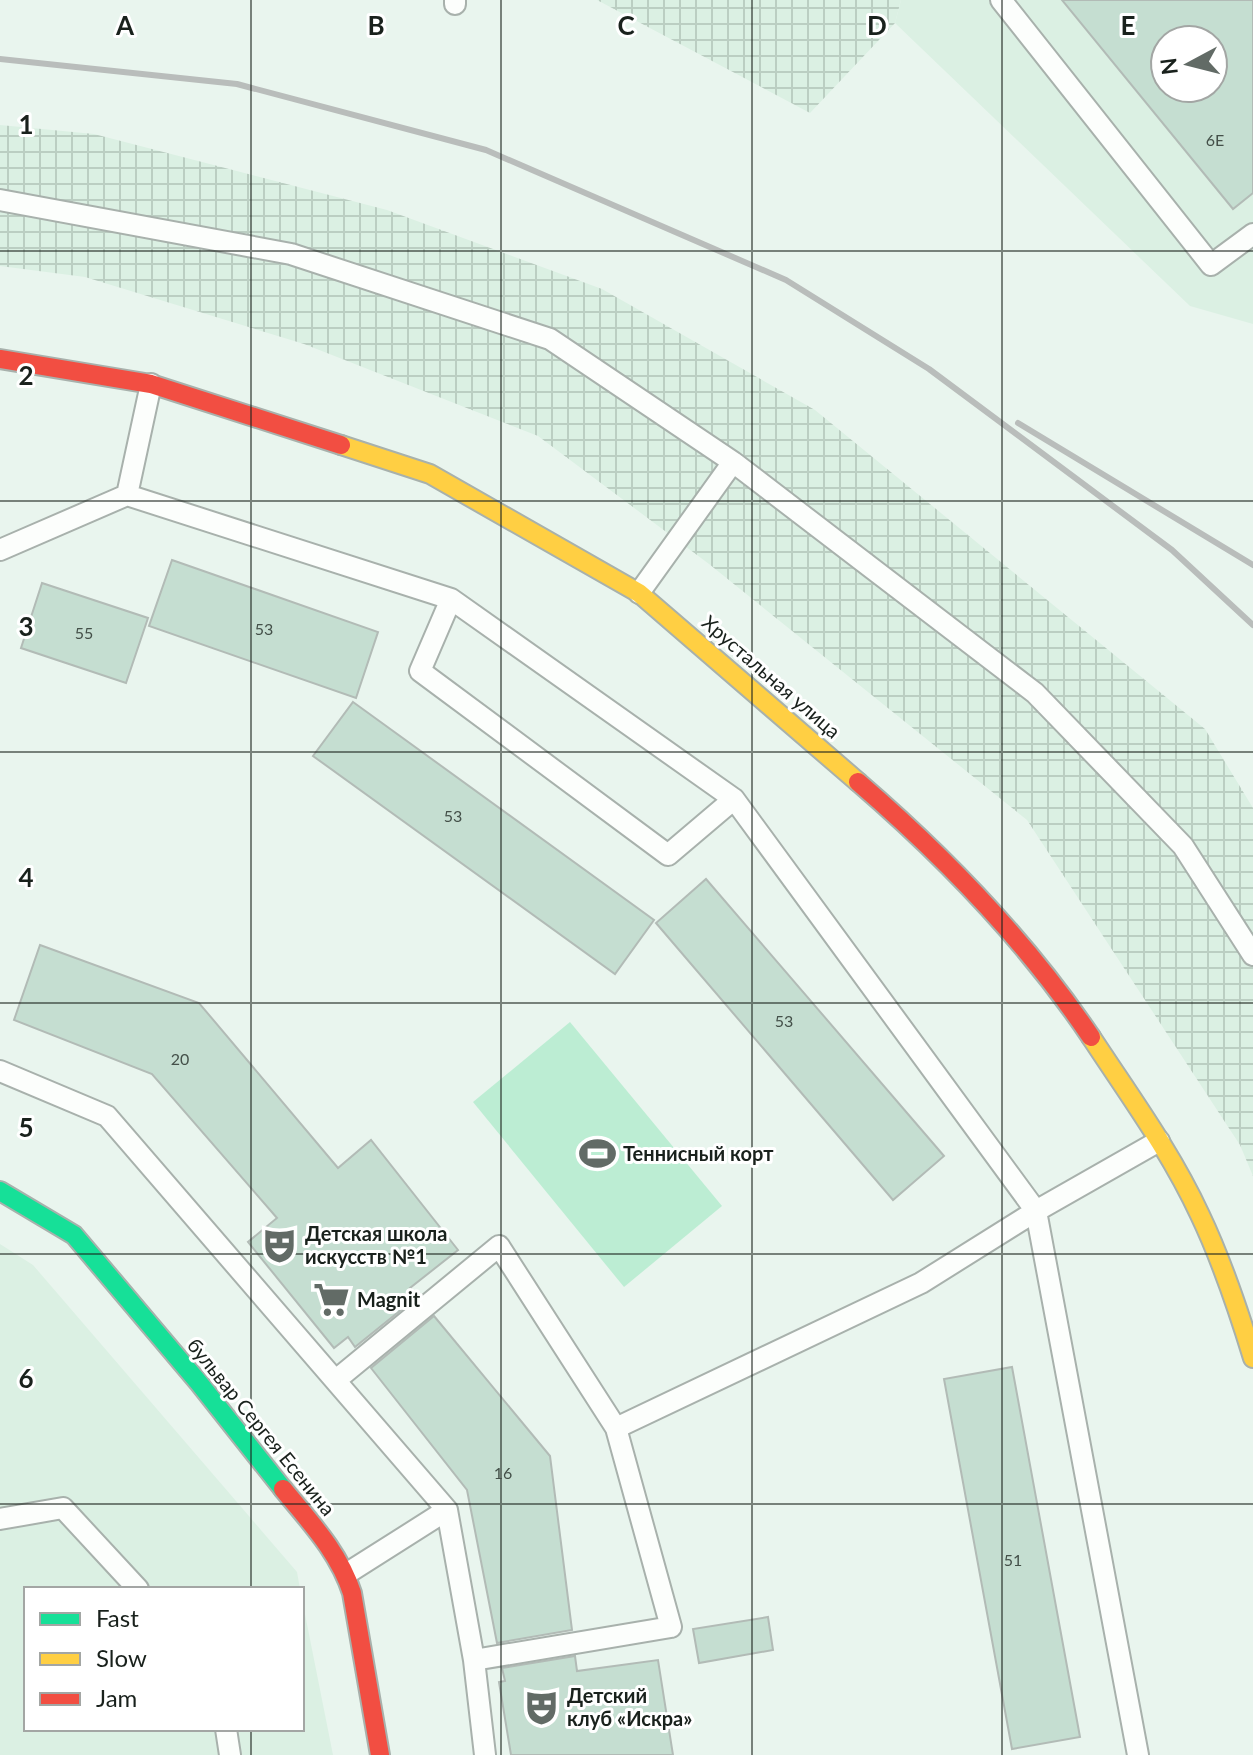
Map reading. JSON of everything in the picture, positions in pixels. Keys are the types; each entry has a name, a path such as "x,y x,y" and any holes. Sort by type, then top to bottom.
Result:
{"street":[{"name":"Хрустальная улица","path":"0,359 151,384 430,474 639,593 872,794 949,866 1064,997 1159,1141 1199,1212 1231,1286 1253,1358"},
{"name":"бульвар Сергея Есенина","path":"0,1191 74,1235 199,1383 331,1549 346,1574 352,1593 380,1755"}],"lane":[{"path":"1001,0 1211,265 1253,234"},
{"path":"0,200 291,254 550,339 733,462 1035,693 1183,846 1253,955"},
{"path":"127,495 151,384"},
{"path":"639,593 733,462"},
{"path":"0,550 127,495 451,599 734,799 1036,1211 1138,1755"},
{"path":"451,599 420,671 668,855 734,799"},
{"path":"0,1071 107,1116 447,1510 474,1660 485,1755"},
{"path":"616,1428 921,1283 1036,1211 1159,1141"},
{"path":"336,1380 499,1246 616,1428 671,1627 474,1660"},
{"path":"0,1519 63,1508 136,1587"},
{"path":"346,1574 447,1510"},
{"path":"226,1731 230,1755"}],"shaded area":[{"path":"597,0 901,0 895,23 810,113"},
{"path":"901,0 1253,0 1253,324 1190,306 895,23"},
{"path":"0,125 94,134 387,210 602,289 815,410 1205,729 1253,808 1253,1176 1240,1145 1027,820 709,564 538,436 304,344 85,277 0,266"},
{"path":"0,1244 33,1265 297,1572 300,1587 24,1587 24,1731 304,1731 304,1609 333,1755 0,1755"}],"green space":[{"name":"Теннисный корт","path":"570,1022 722,1206 624,1287 473,1102"}],"building":[{"path":"1062,0 1253,0 1253,193 1233,209"},
{"path":"172,560 378,632 356,698 149,626"},
{"path":"42,583 148,618 126,683 21,648"},
{"path":"353,702 654,920 615,974 313,756"},
{"path":"706,879 944,1156 893,1200 656,923"},
{"path":"40,945 199,1003 338,1168 371,1140 458,1250 410,1288 417,1297 355,1347 348,1337 334,1348 248,1242 277,1218 152,1074 14,1020"},
{"path":"434,1316 550,1456 572,1630 497,1643 467,1490 371,1368"},
{"path":"1012,1367 1080,1737 1012,1749 944,1379"},
{"path":"768,1617 773,1650 699,1663 693,1629"},
{"path":"575,1656 577,1671 658,1660 673,1755 511,1755 499,1682 505,1681 502,1668"}],"railway":[{"path":"0,59 237,84 486,150 786,280 929,369 1172,550 1253,625"},
{"path":"1018,423 1253,565"}],"traffic: fast":[{"path":"0,1191 74,1235 199,1383 283,1489"}],"traffic: slow":[{"path":"341,445 430,474 639,593 858,782"},
{"path":"1091,1037 1149,1124 1189,1192 1222,1268 1253,1358"}],"traffic: jam":[{"path":"0,359 151,384 341,445"},
{"path":"858,782 922,840 983,902 1040,968 1091,1037"},
{"path":"283,1489 331,1551 352,1593 380,1755"}],"place":[{"name":"Теннисный корт","path":"597,1154"},
{"name":"Детская школа искусств №1","path":"279,1245"},
{"name":"Magnit","path":"331,1300"},
{"name":"Детский клуб «Искра»","path":"541,1708"}]}
